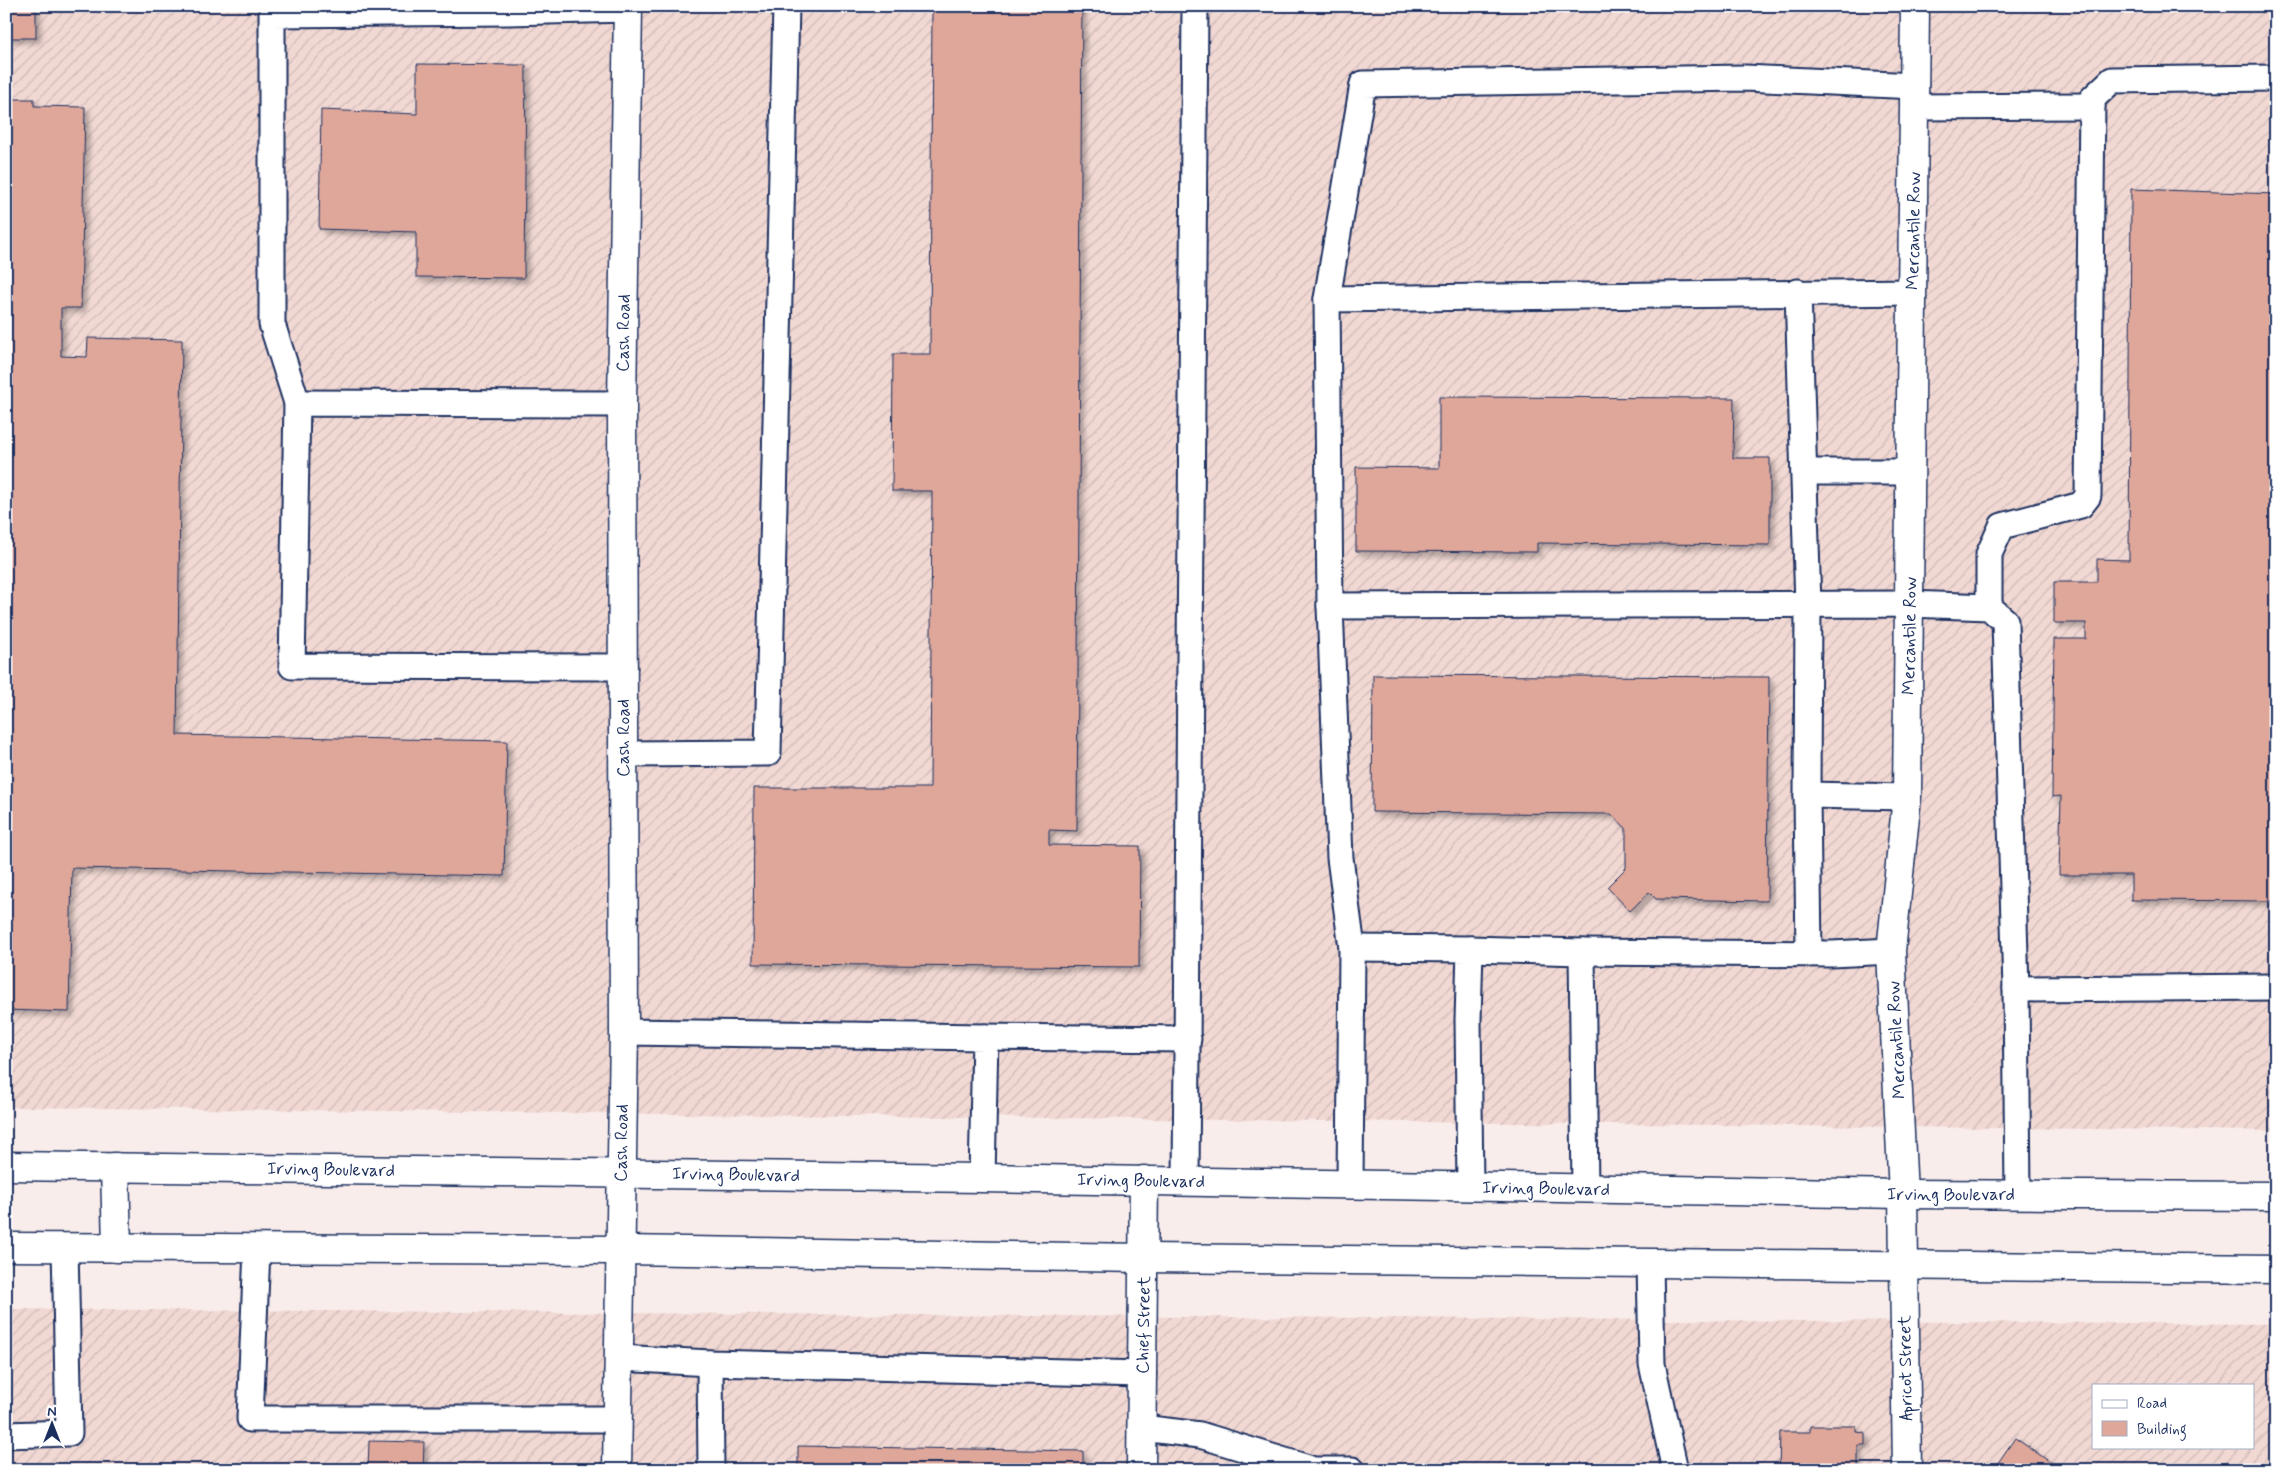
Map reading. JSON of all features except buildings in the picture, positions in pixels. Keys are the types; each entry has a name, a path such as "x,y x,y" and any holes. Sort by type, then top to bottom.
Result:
{"main road":[{"name":"Mercantile Row","path":"1904,1266 1903,1194 1891,951 1907,797 1915,6"},
{"name":"Cash Road","path":"617,1470 624,1032 622,404 628,7"},
{"name":"Irving Boulevard","path":"6,1166 1144,1180 1470,1188 1903,1194 2276,1196"},
{"path":"114,1167 117,1248"},
{"name":"Chief Street","path":"1141,1470 1144,1180"},
{"path":"6,1247 621,1250 1144,1258 2276,1269"},
{"name":"Apricot Street","path":"1904,1266 1907,1470"}],"lane":[{"path":"623,754 768,753 786,6"},
{"path":"1186,1181 1195,6"},
{"path":"624,667 292,666 297,403 272,324 272,14 628,7"},
{"path":"1350,1185 1352,948 1340,858 1330,606 1327,299 1363,84 1746,78 1914,96 2092,106"},
{"path":"1989,607 1989,554 2002,526 2081,505 2088,496 2092,98 2112,80 2276,78"},
{"path":"1798,292 1808,605 1807,795 1809,954"},
{"path":"1327,299 1912,292"},
{"path":"297,403 622,404"},
{"path":"1804,472 1910,472"},
{"path":"1330,606 1909,604 1989,607 2005,621 2016,989 2018,1194"},
{"path":"1807,795 1907,797"},
{"path":"1352,948 1809,954 1891,951"},
{"path":"1470,949 1468,1020 1470,1188"},
{"path":"1582,952 1585,1189"},
{"path":"2016,989 2276,987"},
{"path":"624,1032 1188,1039"},
{"path":"982,1178 985,1037"},
{"path":"6,1435 69,1433 65,1247"},
{"path":"257,1249 250,1419 618,1419"},
{"path":"1650,1263 1652,1364 1675,1470"},
{"path":"619,1358 710,1363 1143,1374"},
{"path":"710,1363 711,1470"},
{"path":"1142,1428 1200,1436 1308,1469 1352,1470"}],"shaded area":[{"path":"6,6 2276,6 2276,1131 6,1107"},
{"path":"6,1309 2276,1324 2276,1470 6,1470"}]}
